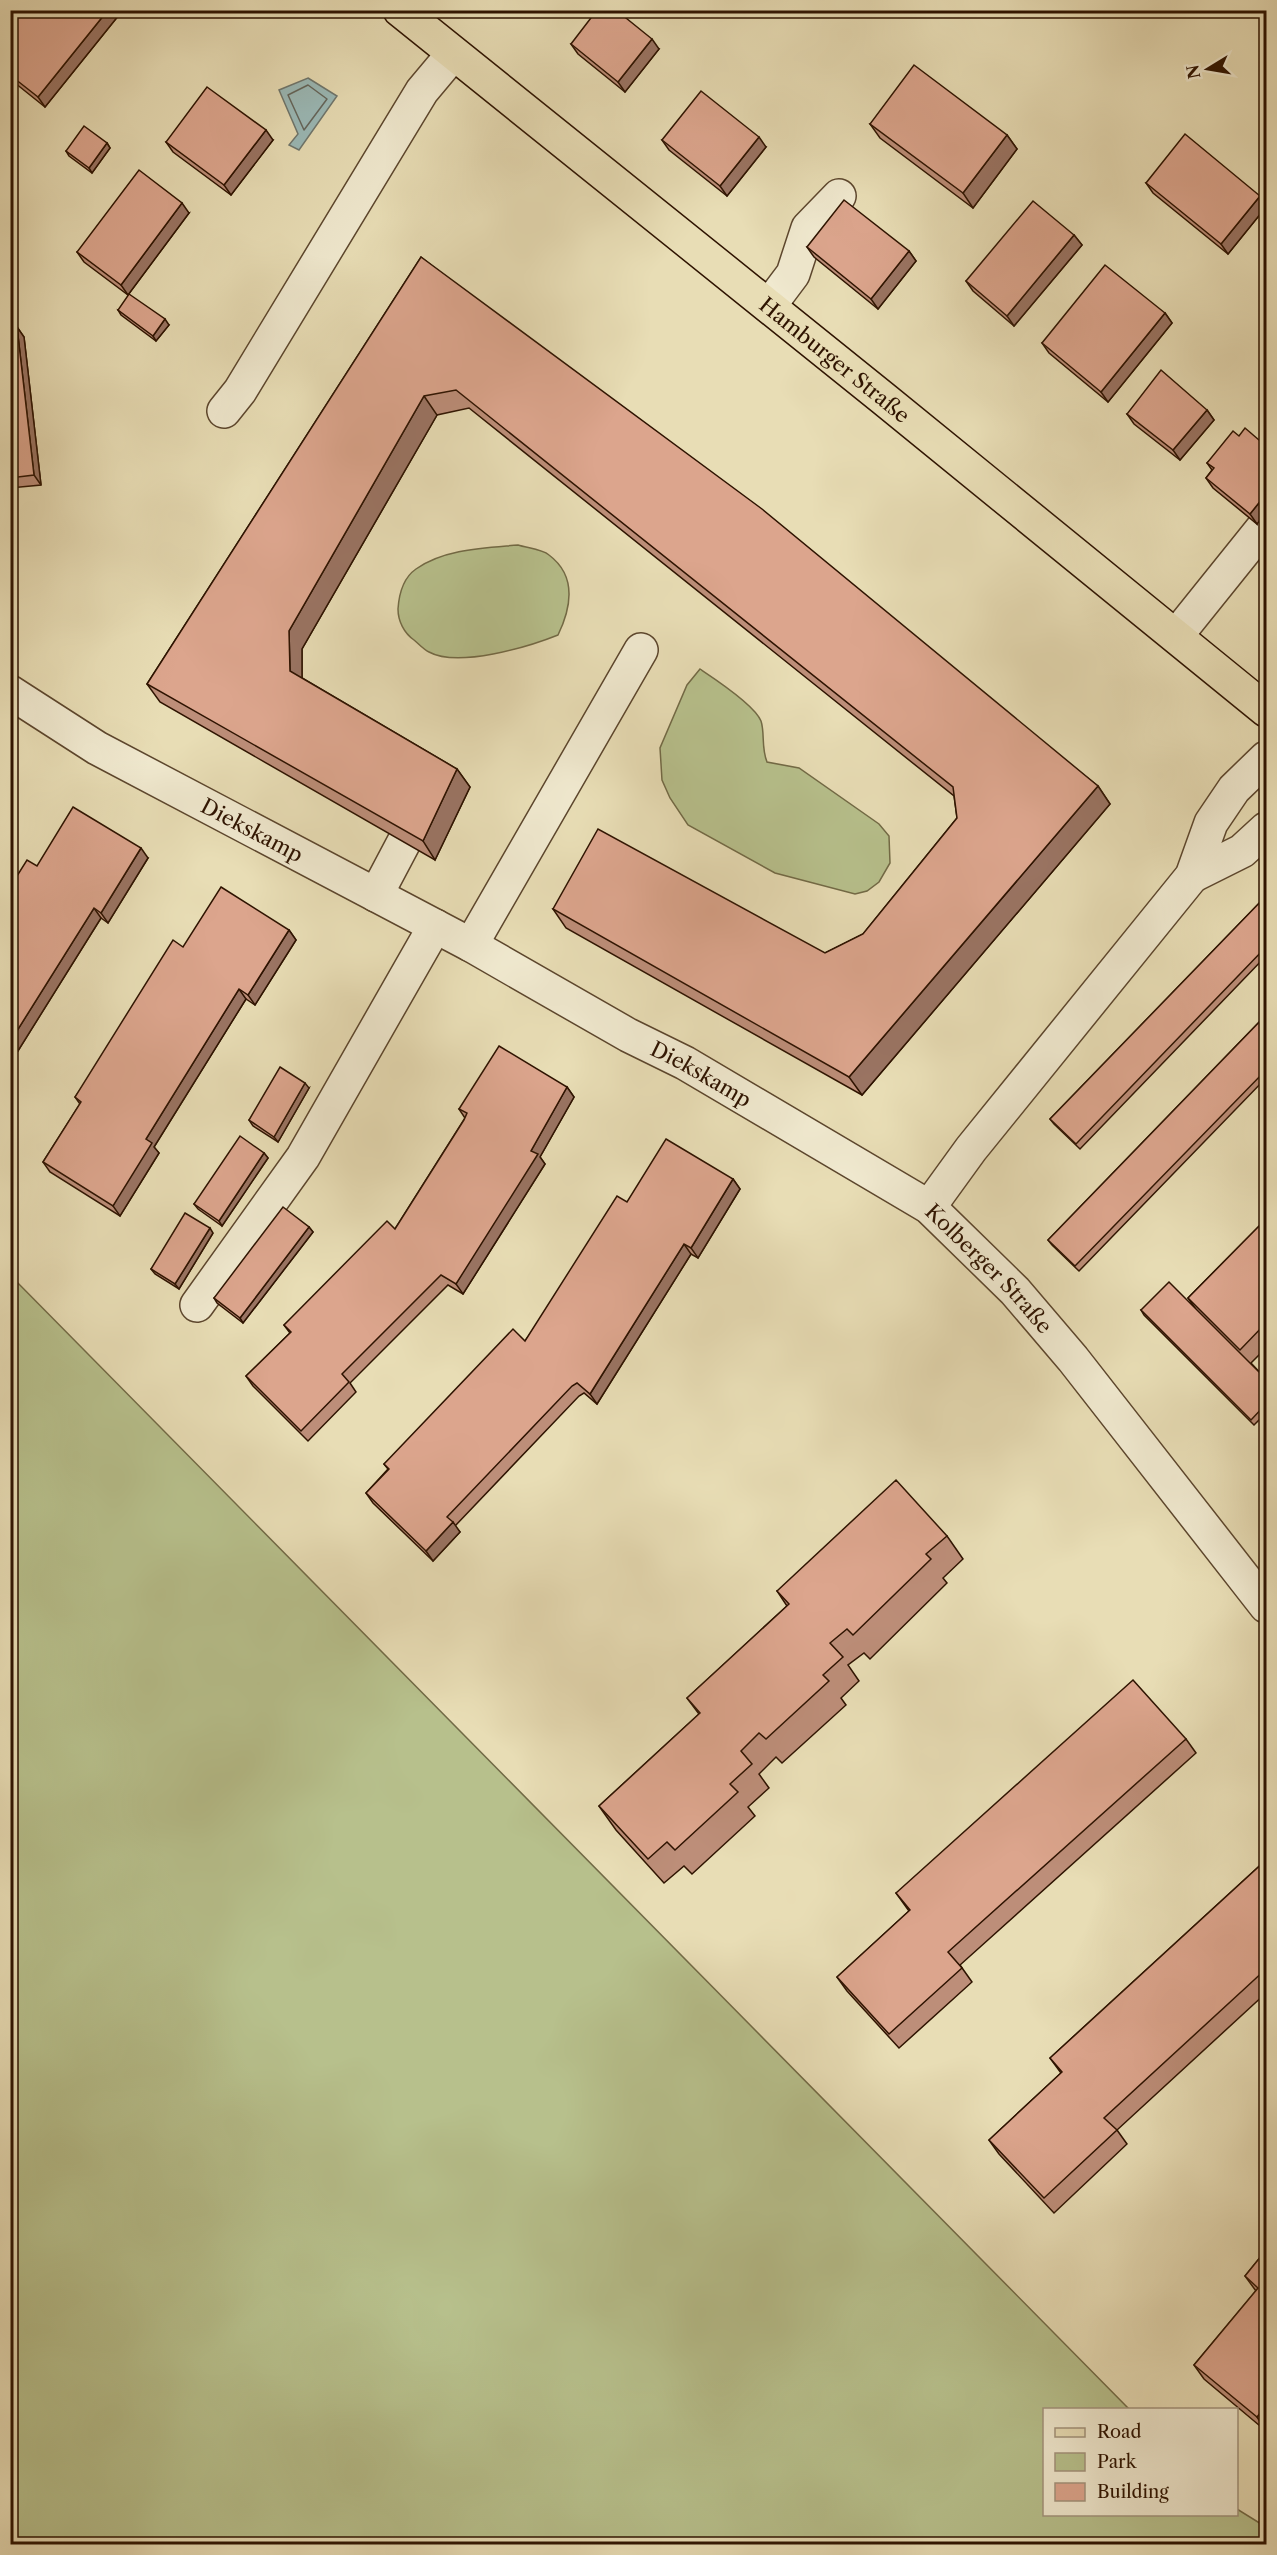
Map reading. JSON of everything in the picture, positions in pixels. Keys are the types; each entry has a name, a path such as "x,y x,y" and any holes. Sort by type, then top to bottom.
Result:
{"main road":[{"name":"Hamburger Straße","path":"400,10 1266,710"}],"street":[{"path":"224,411 240,391 422,91 453,54"},
{"path":"769,306 793,274 808,228 839,196"},
{"path":"1176,636 1266,524"},
{"path":"471,945 641,650"},
{"name":"Diekskamp","path":"10,692 39,708 97,748 471,945 628,1035 685,1063 929,1207"},
{"name":"Kolberger Straße","path":"1266,758 1234,789 1211,823 1192,876 971,1149 929,1207 1015,1291 1073,1359 1266,1606"},
{"name":"Kolberger Straße","path":"1192,876 1242,851 1266,829"},
{"path":"376,896 404,842"},
{"path":"196,1305 303,1157 435,926"}],"green space":[{"path":"518,545 546,553 558,563 568,582 566,614 558,635 512,650 457,658 429,652 407,634 399,618 398,609 405,582 416,569 427,562 452,553"},
{"path":"700,669 734,693 757,715 761,721 767,762 799,768 879,824 889,836 890,863 879,882 867,891 855,894 775,873 688,825 670,798 662,780 660,748 687,685"},
{"path":"11,1276 1128,2408 1043,2408 1043,2516 1238,2516 1238,2510 1266,2527 1266,2544 11,2544"}],"water":[{"path":"308,78 337,96 299,150 289,145 298,134 279,90"}],"building":[{"path":"10,10 108,10 38,97 10,75"},
{"path":"597,10 616,10 652,39 618,82 571,44"},
{"path":"914,65 1007,135 963,193 870,124"},
{"path":"207,87 266,130 224,185 166,142"},
{"path":"701,91 759,137 720,186 662,140"},
{"path":"84,126 107,143 89,168 66,151"},
{"path":"1185,134 1260,196 1221,244 1146,183"},
{"path":"139,170 182,203 121,285 77,252"},
{"path":"844,200 909,251 871,299 807,247"},
{"path":"1033,201 1074,235 1007,316 966,281"},
{"path":"421,257 762,509 1098,786 849,1077 553,909 598,829 825,953 863,934 957,818 953,787 456,390 424,396 289,631 290,671 457,769 423,841 147,684"},
{"path":"1105,265 1165,313 1101,392 1042,343"},
{"path":"129,294 165,319 153,336 118,310"},
{"path":"17,327 34,475 10,478 10,328"},
{"path":"1161,370 1207,410 1173,450 1127,414"},
{"path":"1245,428 1266,446 1266,494 1250,514 1206,478 1214,468 1207,463 1233,431 1239,436"},
{"path":"73,807 141,848 101,913 94,908 10,1042 10,887 27,860 37,866"},
{"path":"221,887 289,930 248,995 239,989 146,1139 152,1143 113,1206 43,1162 81,1102 75,1097 173,940 183,947"},
{"path":"1266,896 1266,947 1076,1144 1050,1119"},
{"path":"1266,1015 1266,1070 1075,1266 1048,1240"},
{"path":"499,1046 567,1087 531,1151 538,1154 456,1284 441,1275 342,1374 349,1382 301,1431 246,1376 291,1332 284,1325 387,1221 395,1229 464,1120 467,1113 459,1109"},
{"path":"280,1067 305,1083 274,1137 249,1120"},
{"path":"240,1136 264,1153 219,1221 194,1204"},
{"path":"666,1139 733,1179 691,1248 684,1244 590,1394 577,1383 572,1386 447,1517 453,1522 426,1551 366,1493 389,1469 384,1464 513,1329 525,1341 617,1196 627,1202"},
{"path":"283,1207 309,1227 240,1318 214,1298"},
{"path":"185,1213 210,1228 175,1284 151,1269"},
{"path":"1266,1219 1266,1323 1240,1350 1188,1298"},
{"path":"1169,1282 1266,1379 1266,1404 1251,1420 1141,1310"},
{"path":"896,1480 947,1536 926,1554 931,1559 853,1635 847,1629 830,1643 843,1657 823,1675 829,1681 766,1739 759,1733 741,1751 752,1764 730,1784 738,1792 675,1850 667,1842 648,1859 599,1806 700,1713 687,1698 789,1604 777,1591"},
{"path":"1133,1680 1186,1739 948,1952 962,1968 889,2034 837,1977 910,1910 896,1893"},
{"path":"1266,1860 1266,1969 1104,2118 1117,2130 1044,2198 989,2140 1062,2072 1050,2058"},
{"path":"1266,2250 1266,2406 1257,2417 1194,2365 1258,2288 1245,2276"}]}
